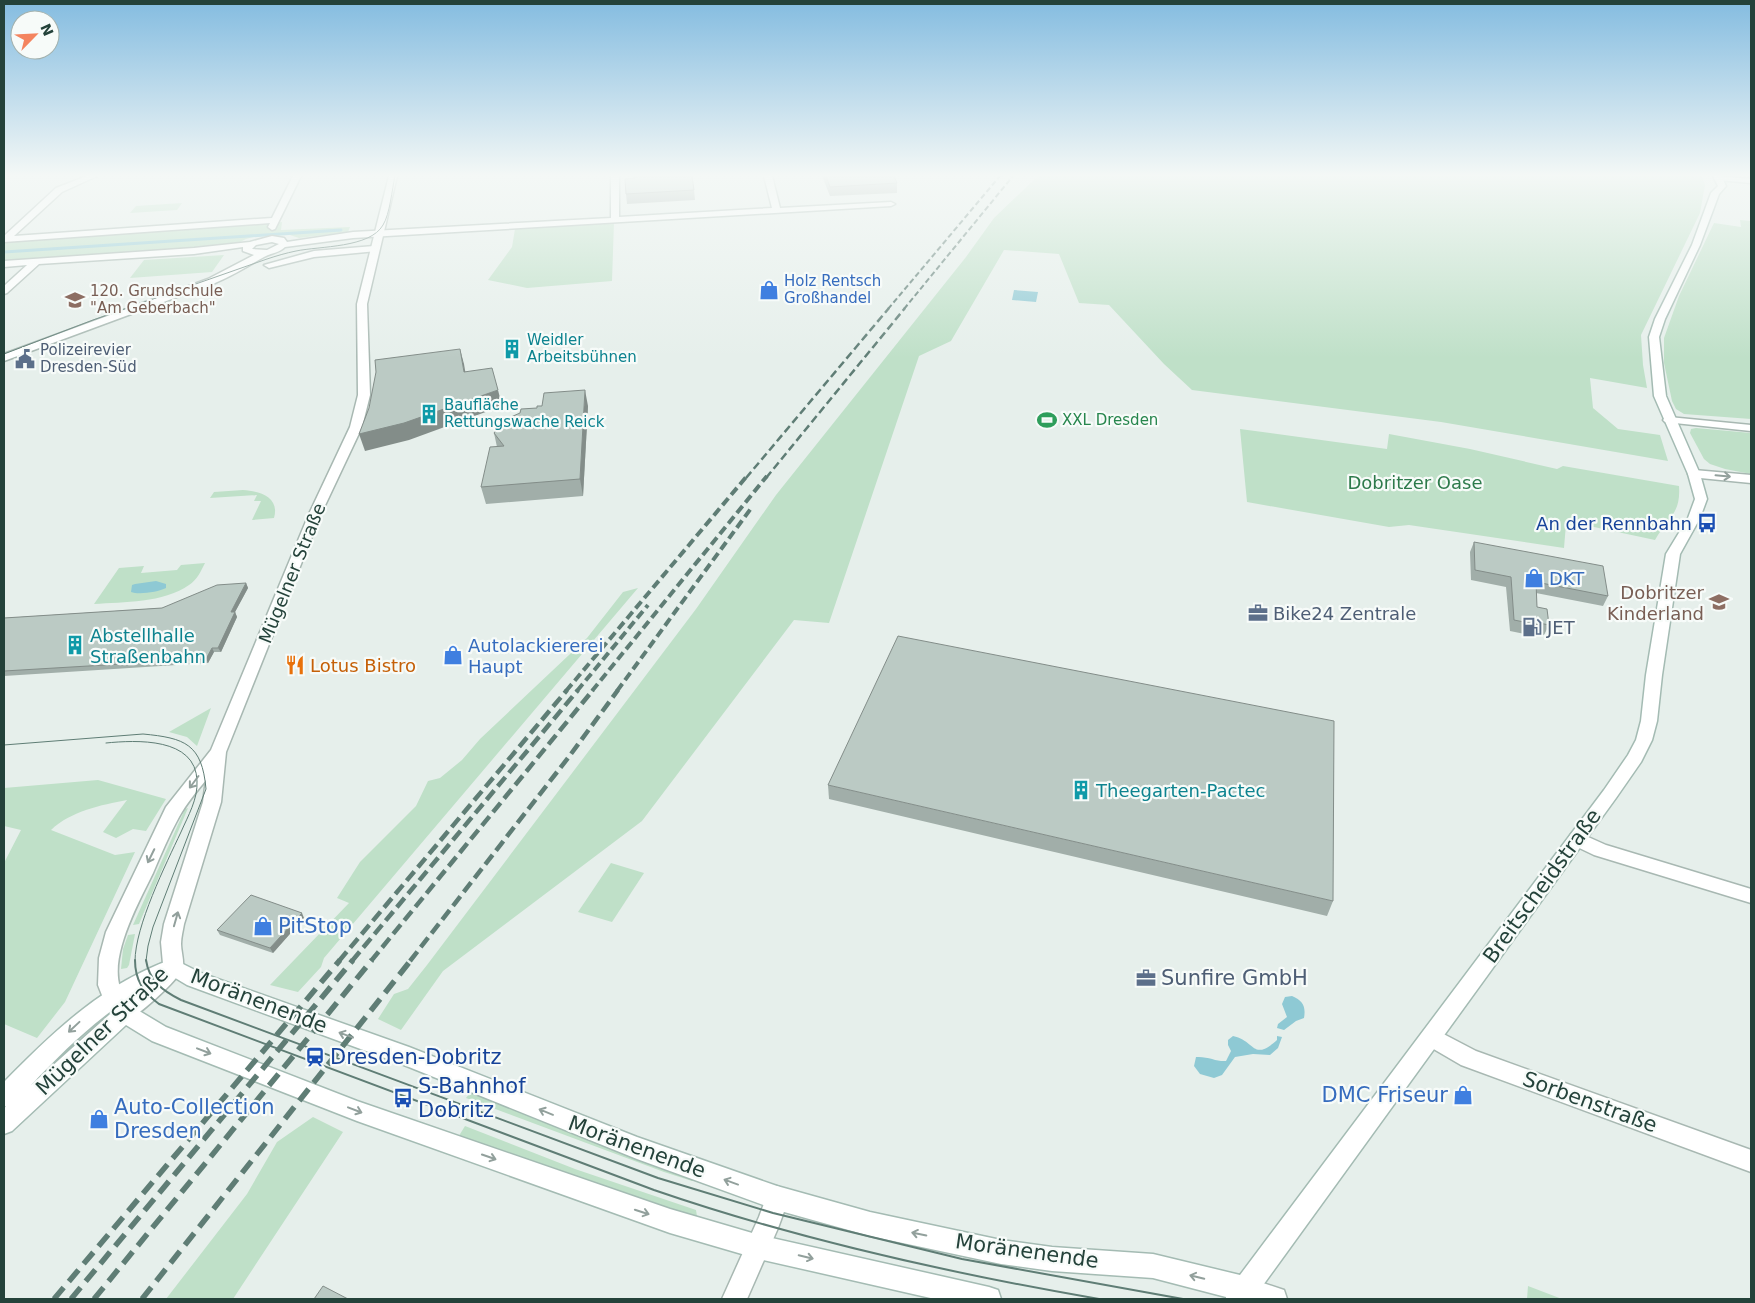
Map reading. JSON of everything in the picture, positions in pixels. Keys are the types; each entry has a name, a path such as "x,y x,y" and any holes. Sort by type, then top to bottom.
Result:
{"street":[{"path":"4,239 35,237"},
{"path":"222,278 237,268 250,249 266,237"},
{"path":"272,237 284,244"},
{"path":"4,358 74,330 222,278 246,266 265,252 284,244 338,237"},
{"name":"Mügelner Straße","path":"119,1005 108,985 107,973 116,932 172,812 218,752 315,514 350,442 364,395 362,304 378,237"},
{"path":"1699,237 1660,319 1654,337 1660,396 1694,474 1751,479"},
{"path":"4,264 194,251 250,249 265,252"},
{"path":"269,265 314,254 374,249"},
{"path":"4,291 36,262"},
{"path":"1669,420 1751,428"},
{"name":"Breitscheidstraße","path":"1242,1294 1636,758 1644,740 1649,721 1654,675 1674,554 1694,518 1701,499 1694,474"},
{"name":"Mügelner Straße","path":"173,967 170,942 212,802 218,752"},
{"path":"1577,839 1600,850 1751,896"},
{"name":"Moränenende","path":"119,1005 150,975 173,967 194,979 216,988 409,1057 637,1148 774,1209 870,1224 1001,1252 1052,1259 1153,1266 1242,1294 1275,1299"},
{"path":"119,1005 137,1022 158,1034 357,1111 639,1211 759,1247 989,1299"},
{"name":"Mügelner Straße","path":"4,1097 87,1015 119,1005"},
{"name":"Mügelner Straße","path":"4,1123 119,1005"},
{"name":"Sorbenstraße","path":"1432,1037 1469,1058 1751,1161"},
{"path":"734,1299 759,1247 774,1209"}],"green space":[{"path":"65,237 254,237 232,246 4,261 4,241"},
{"path":"514,237 613,237 612,281 527,288 488,280 512,247"},
{"path":"980,237 1688,237 1641,335 1647,388 1590,378 1593,408 1618,429 1660,435 1668,461 1441,422 1192,390 1164,364 1109,305 1079,303 1059,254 1004,250 951,341 919,356 829,623 794,620 642,821 443,971 401,1030 378,1019 394,994 408,989 427,965 696,609 776,495"},
{"path":"1707,237 1751,237 1751,419 1684,414 1676,409 1672,401 1664,363 1664,338 1679,296"},
{"path":"224,255 212,272 130,278 144,260"},
{"name":"Dobritzer Oase","path":"1240,429 1387,449 1389,434 1470,449 1557,469 1563,466 1679,486 1678,503 1673,515 1655,540 1594,527 1566,524 1564,548 1409,525 1389,527 1247,502"},
{"path":"1691,429 1751,433 1751,474 1725,469 1710,464 1704,459 1690,433"},
{"path":"243,490 262,494 271,500 275,511 274,518 252,520 261,501 254,501 257,495 210,498 214,492"},
{"path":"205,563 192,583 179,591 155,598 130,602 94,604 119,568 144,566 141,573 177,570 181,565"},
{"path":"638,588 324,958 321,967 298,992 270,985 349,903 337,898 360,862 416,806 428,781 440,778 462,760 480,739 587,638 623,592"},
{"path":"211,708 197,746 187,737 169,732"},
{"path":"98,780 166,799 146,831 133,829 116,838 103,832 127,800 77,813 51,830 115,855 135,852 65,1002 37,1038 4,1024 4,863 21,830 4,826 4,788"},
{"path":"188,808 139,924 133,925 185,809"},
{"path":"611,863 644,873 612,922 578,912"},
{"path":"135,934 129,965 127,968 121,969 123,949 128,935"},
{"path":"472,1090 696,1179 692,1181 664,1172 466,1098"},
{"path":"313,1117 343,1132 233,1299 166,1299 247,1194 277,1142"},
{"path":"465,1126 575,1169 696,1210 697,1216 695,1219 457,1139"},
{"path":"1528,1286 1562,1299 1527,1299"}],"water":[{"path":"1014,290 1038,292 1036,302 1012,300"},
{"path":"156,581 166,584 166,588 148,593 131,592 132,585"},
{"path":"1292,996 1303,1004 1305,1010 1304,1018 1296,1021 1284,1030 1277,1028 1278,1024 1287,1017 1282,1004 1285,997"},
{"path":"1233,1036 1258,1050 1269,1046 1277,1040 1277,1036 1282,1037 1278,1048 1270,1055 1253,1054 1235,1057 1222,1075 1214,1078 1200,1074 1194,1066 1196,1057 1226,1061 1231,1051 1228,1040"}],"building":[{"name":"Baufläche Rettungswache Reick","path":"460,349 464,372 492,368 498,390 404,423 359,434 369,408 376,372 375,360"},
{"path":"585,390 580,479 481,487 490,447 504,446 494,433 504,420 520,413 521,409 542,406 544,393"},
{"path":"1474,542 1603,566 1608,596 1536,582 1537,607 1547,609 1549,625 1514,620 1511,577 1475,570"},
{"path":"246,583 231,612 235,612 218,648 212,648 206,659 4,671 4,618 162,608 217,585"},
{"name":"Theegarten-Pactec","path":"898,636 1334,721 1333,901 828,785"},
{"name":"PitStop","path":"251,895 302,913 270,948 217,930"},
{"path":"323,1286 348,1299 314,1299"}],"waterway":[{"path":"4,252 237,237"}],"tram line":[{"path":"4,354 93,320 270,258 296,251 344,245 369,237"},
{"path":"4,745 143,734 180,741 189,746 195,753 204,774 206,789 153,927 146,960"},
{"path":"106,743 148,742 176,749 187,756 194,767 197,781 192,807 146,913 136,947 135,961"},
{"path":"146,960 154,980 168,993 181,1000 658,1178 773,1213 962,1259 1183,1299"},
{"path":"135,961 138,980 148,995 159,1004 654,1190 763,1224 874,1254 986,1278 1099,1299"}],"railway":[{"path":"888,309 949,237"},
{"path":"904,309 963,237"},
{"path":"746,478 889,308"},
{"path":"766,478 905,308"},
{"path":"566,691 747,476"},
{"path":"592,691 767,476"},
{"path":"617,691 752,507"},
{"path":"577,691 648,605"},
{"path":"339,961 567,690"},
{"path":"352,961 578,690"},
{"path":"371,961 593,690"},
{"path":"410,961 568,758 618,690"},
{"path":"54,1299 340,960"},
{"path":"71,1299 353,960"},
{"path":"94,1299 372,960"},
{"path":"142,1299 411,960"}],"place":[{"name":"Holz Rentsch Großhandel","path":"769,290"},
{"name":"120. Grundschule \"Am Geberbach\"","path":"75,300"},
{"name":"Weidler Arbeitsbühnen","path":"512,349"},
{"name":"Polizeirevier Dresden-Süd","path":"25,359"},
{"name":"Baufläche Rettungswache Reick","path":"429,414"},
{"name":"XXL Dresden","path":"1047,420"},
{"name":"An der Rennbahn","path":"1707,523"},
{"name":"DKT","path":"1534,578"},
{"name":"Dobritzer Kinderland","path":"1719,602"},
{"name":"Bike24 Zentrale","path":"1258,613"},
{"name":"JET","path":"1532,627"},
{"name":"Abstellhalle Straßenbahn","path":"75,645"},
{"name":"Autolackiererei Haupt","path":"453,655"},
{"name":"Lotus Bistro","path":"295,665"},
{"name":"Theegarten-Pactec","path":"1081,790"},
{"name":"PitStop","path":"263,926"},
{"name":"Sunfire GmbH","path":"1146,978"},
{"name":"Dresden-Dobritz","path":"315,1057"},
{"name":"DMC Friseur","path":"1463,1095"},
{"name":"S-Bahnhof Dobritz","path":"403,1098"},
{"name":"Auto-Collection Dresden","path":"99,1119"}]}
